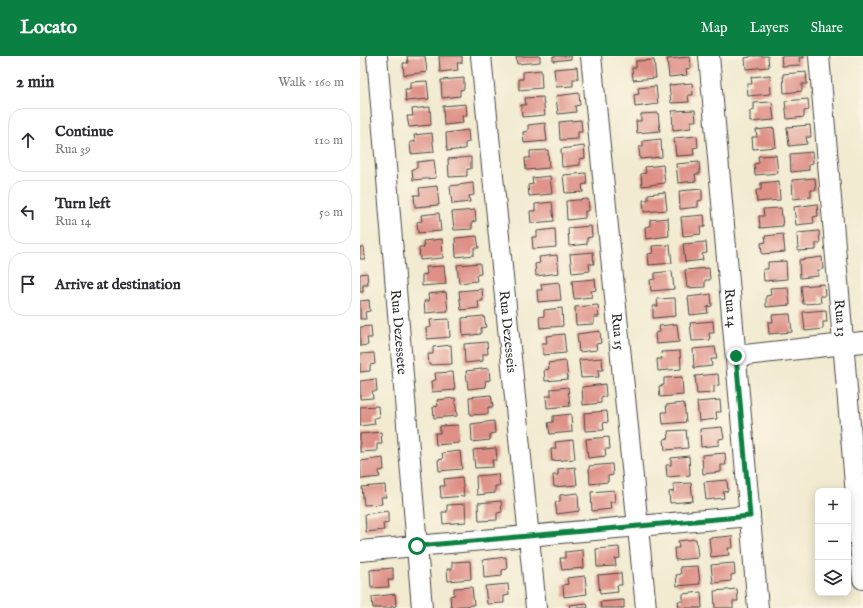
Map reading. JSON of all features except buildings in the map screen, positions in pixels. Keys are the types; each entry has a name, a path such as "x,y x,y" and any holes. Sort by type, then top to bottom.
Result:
{"street":[{"name":"Rua Dezessete","path":"377,56 422,608"},
{"name":"Rua Dezesseis","path":"481,56 536,608"},
{"name":"Rua 15","path":"591,56 646,608"},
{"name":"Rua 14","path":"709,56 758,608"},
{"name":"Rua 13","path":"819,56 863,579"},
{"path":"736,356 863,342"},
{"path":"360,551 750,516"}],"route":[{"path":"417,546 750,516 736,356"}]}
